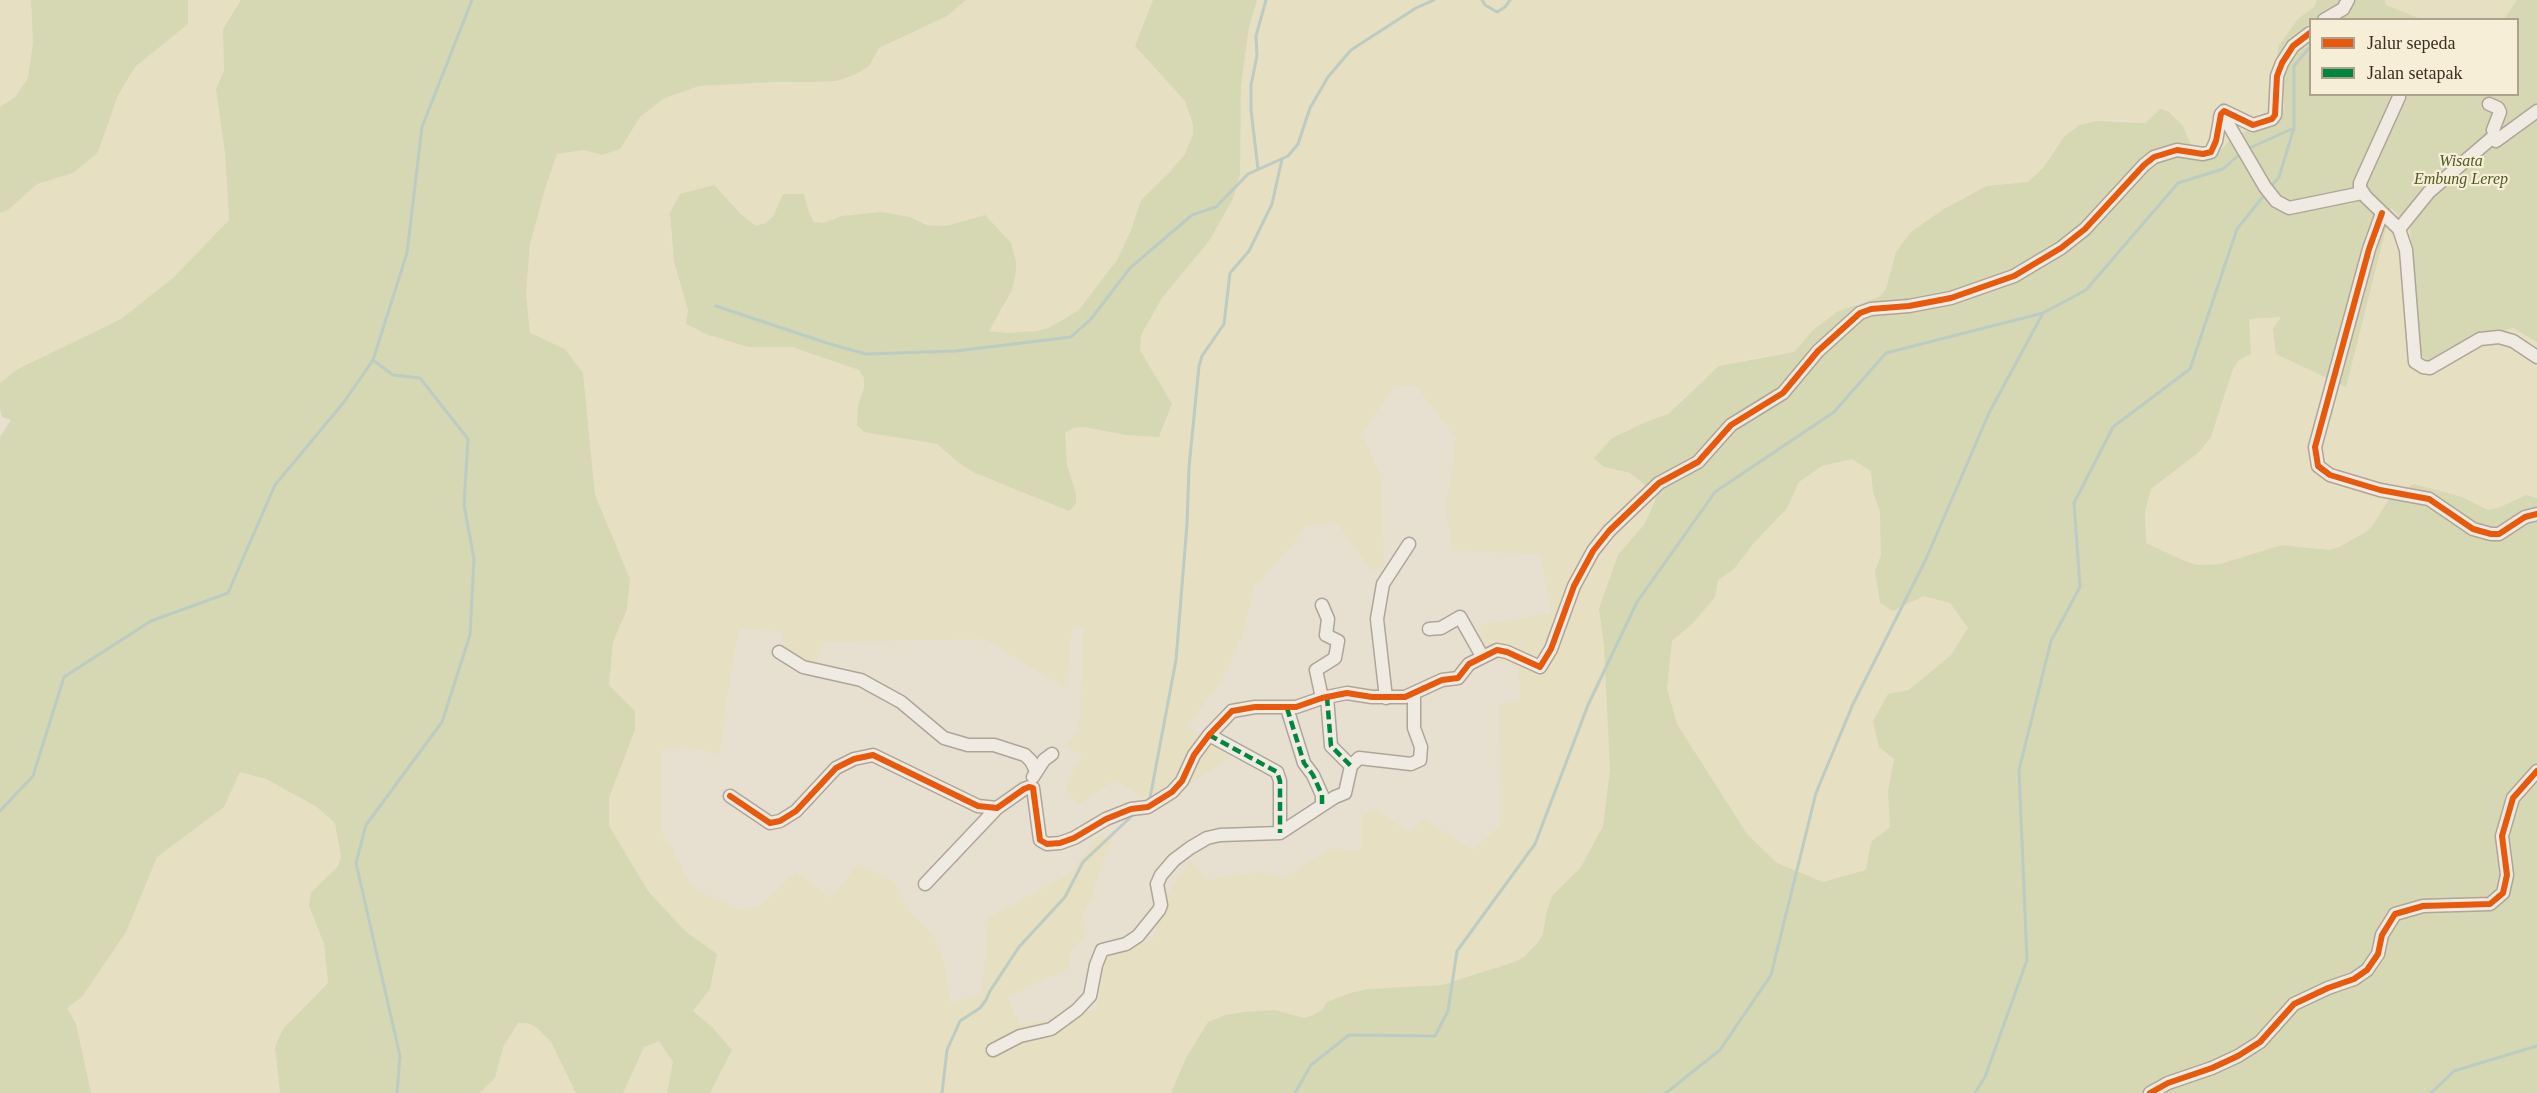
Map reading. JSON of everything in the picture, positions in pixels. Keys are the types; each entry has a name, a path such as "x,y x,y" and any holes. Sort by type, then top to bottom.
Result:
{"street":[{"path":"2327,18 2346,5"},
{"path":"1029,787 1033,788 1040,840 1047,844 1074,838 1096,824 1131,809 1148,807 1172,792 1182,781 1194,755 1232,711 1255,707 1287,708 1347,693 1386,698 1414,694 1442,680 1458,678 1470,664 1482,656 1502,650 1533,666 1542,666 1551,649 1574,586 1593,551 1609,531 1659,483 1698,462 1731,425 1783,393 1818,351 1860,314 1871,309 1909,306 1951,298 2014,276 2061,248 2085,229 2154,157 2177,150 2203,154 2211,152 2216,141 2222,112 2256,125 2272,119 2275,115 2277,76 2282,63 2293,46 2309,34"},
{"path":"2399,97 2360,183 2362,193 2399,229 2406,250 2415,362 2422,367 2430,368 2480,339 2499,336 2513,341 2537,357"},
{"path":"2399,229 2429,192 2493,137 2494,124 2500,112 2498,108 2489,104"},
{"path":"2493,137 2495,141 2499,140 2507,131 2537,111"},
{"path":"2220,117 2227,122 2265,187 2276,201 2289,208 2362,193"},
{"path":"2382,213 2369,249 2315,447 2318,466 2330,475 2380,490 2429,499 2473,529 2491,534 2499,534 2525,518 2537,514"},
{"path":"1386,698 1377,619 1383,584 1409,544"},
{"path":"1322,605 1328,619 1326,635 1338,641 1335,658 1316,670 1325,697 1331,746 1351,766"},
{"path":"1430,629 1441,628 1460,617 1482,656"},
{"path":"779,652 803,667 861,680 901,702 932,730 950,741 968,745 994,745 1025,755 1036,771"},
{"path":"993,1050 1020,1036 1051,1029 1077,1010 1090,996 1102,950 1126,944 1138,936 1161,905 1157,884 1161,875 1174,860 1190,848 1207,838 1220,835 1280,833 1345,793 1351,766 1359,758 1412,764 1420,760 1421,747 1414,729 1414,694"},
{"path":"1287,708 1304,763 1313,775 1322,795 1322,806"},
{"path":"1209,735 1277,772 1280,782 1280,833"},
{"path":"925,884 996,808 1029,787 1036,771 1052,754"},
{"path":"730,796 770,823 780,821 796,812 836,768 854,759 873,755 978,806 996,808"},
{"path":"2150,1093 2168,1083 2212,1068 2238,1056 2260,1042 2294,1004 2354,979 2367,970 2378,954 2382,935 2395,914 2423,906 2490,904 2503,894 2507,875 2502,836 2513,798 2537,771"}],"shaded area":[{"path":"0,0 31,0 33,43 28,78 15,97 0,107"},
{"path":"188,0 241,0 223,29 224,71 216,89 225,153 229,220 174,277 121,319 16,370 0,383 0,213 8,210 37,184 73,173 110,117 118,95 135,67 188,24"},
{"path":"966,0 1153,0 1135,46 1185,101 1193,124 1193,134 1185,154 1141,200 1131,230 1117,260 1078,311 1048,328 1037,331 1008,333 989,331 1003,309 1016,272 1015,252 965,221 937,226 900,215 842,216 824,223 814,222 807,203 774,215 766,223 756,226 720,193 680,194 670,230 674,262 688,310 686,324 718,337 774,347 792,347 859,370 864,378 861,397 909,440 937,444 951,457 975,473 1069,511 1076,504 1076,494 1067,465 1064,433 1073,428 1085,427 1126,435 1159,437 1164,428 1172,404 1140,350 1141,335 1162,298 1209,241 1233,199 1240,174 1241,85 1249,27 1257,0 2317,0 2314,7 2298,19 2279,45 2284,74 2284,107 2280,120 2271,126 2251,129 2230,139 2224,147 2202,160 2197,159 2183,126 2118,120 2079,125 2071,130 2054,150 2043,168 2028,182 1987,186 1891,270 1886,289 1879,297 1855,304 1813,330 1794,352 1744,360 1704,379 1667,414 1612,438 1595,457 1602,466 1630,473 1656,498 1654,506 1599,609 1604,646 1610,770 1603,826 1581,867 1552,896 1543,934 1525,956 1517,961 1442,985 1369,989 1350,993 1327,1002 1322,1010 1304,1018 1294,1016 1208,1022 1186,1058 1171,1093 710,1093 732,1050 712,1027 692,1012 710,989 717,955 686,932 648,891 609,826 609,797 635,711 609,685 613,642 627,609 630,579 595,495 583,373 530,333 526,295 530,244 557,154 584,150 602,155 620,149 640,117 663,99 700,86 836,81 869,66 879,48 947,16","holes":["1415,385 1456,438 1446,508 1452,551 1540,554 1551,613 1480,625 1476,654 1519,667 1520,700 1499,705 1500,825 1473,850 1424,819 1410,832 1374,809 1361,817 1361,850 1329,849 1283,878 1262,871 1207,880 1190,860 1165,898 1153,939 1106,957 1096,1010 1020,1025 1007,997 1068,969 1071,950 1085,937 1083,913 1093,896 1096,879 1113,838 1100,833 1069,874 988,918 982,993 951,1004 942,952 934,936 909,911 894,882 858,864 831,898 796,872 763,904 740,911 693,888 661,830 662,749 688,748 720,754 739,629 783,632 783,662 816,663 824,642 985,639 1067,689 1072,628 1083,628 1079,731 1065,747 1082,755 1065,786 1078,805 1115,780 1147,799 1188,785 1230,758 1187,726 1222,681 1243,634 1254,587 1296,541 1305,526 1337,523 1371,570 1384,568 1382,478 1362,434 1394,387"]},
{"path":"2385,0 2517,0 2505,18 2418,18 2385,5"},
{"path":"2390,208 2410,227 2419,354 2428,361 2466,340 2513,328 2537,342 2537,498 2526,495 2498,508 2488,510 2462,497 2414,484 2389,499 2366,532 2339,547 2329,550 2282,545 2220,564 2198,565 2187,562 2146,543 2145,512 2151,489 2206,445 2215,428 2233,369 2239,360 2250,354 2249,319 2281,317 2276,354 2346,387"},
{"path":"1852,459 1871,471 1873,492 1880,512 1882,537 1881,555 1875,571 1893,610 1923,596 1950,603 1968,628 1951,655 1909,690 1879,747 1894,758 1888,791 1891,827 1871,842 1866,870 1823,882 1777,863 1747,834 1677,724 1667,689 1672,641 1692,624 1715,597 1718,580 1734,569 1753,544 1787,508 1799,482 1822,466"},
{"path":"240,772 266,779 317,807 335,823 341,857 331,873 312,916 324,944 328,983 289,1023 275,1047 280,1093 91,1093 76,1025 67,1008 82,997 126,932 157,857 224,807"},
{"path":"517,1023 527,1023 536,1027 551,1042 576,1093 480,1093 495,1078 503,1047"},
{"path":"659,1041 673,1062 667,1093 623,1093 644,1047"}],"green space":[{"path":"31,0 188,0 188,24 135,67 118,95 98,152 73,173 37,184 8,210 0,213 0,107 15,97 28,78 33,43"},
{"path":"241,0 966,0 947,16 879,48 869,66 854,75 836,81 699,86 663,99 640,117 620,149 602,155 584,150 557,154 530,244 526,295 530,333 565,349 583,373 595,495 630,579 627,609 613,642 609,685 635,711 635,730 609,797 609,826 648,891 686,932 717,954 710,989 693,1011 712,1027 732,1050 710,1093 667,1093 673,1062 659,1041 644,1047 623,1093 576,1093 551,1042 536,1027 527,1023 518,1023 503,1047 495,1078 480,1093 280,1093 275,1047 283,1029 328,983 324,944 309,906 311,893 338,866 341,857 335,823 317,807 266,779 240,772 224,807 157,857 126,932 82,997 67,1008 76,1024 91,1093 0,1093 0,437 11,420 2,417 0,383 16,370 121,319 174,277 229,220 225,153 216,89 224,71 223,29"},
{"path":"1153,0 1257,0 1249,27 1241,85 1240,174 1233,199 1209,241 1162,298 1141,335 1140,350 1172,404 1159,437 1126,435 1084,427 1073,428 1065,433 1067,465 1076,494 1076,504 1069,511 975,473 937,444 864,432 857,425 858,406 864,388 864,378 859,370 792,347 748,347 706,334 686,324 688,310 674,262 670,213 680,194 714,185 740,213 756,226 766,223 774,215 783,194 804,194 814,222 824,223 842,216 881,212 910,217 927,225 946,226 985,215 1011,243 1016,261 1012,290 989,331 1008,333 1037,331 1048,328 1078,311 1117,260 1131,230 1141,200 1185,154 1193,134 1193,124 1185,101 1135,46"},
{"name":"Wisata Embung Lerep","path":"2317,0 2385,0 2386,5 2418,18 2309,18 2309,96 2519,96 2519,18 2505,18 2517,0 2537,0 2537,342 2513,328 2466,340 2428,361 2419,354 2410,227 2391,208 2346,387 2276,354 2273,329 2281,317 2249,319 2251,354 2239,360 2233,369 2211,437 2199,452 2151,489 2145,512 2146,543 2187,562 2198,565 2220,564 2282,545 2329,550 2339,547 2366,532 2389,499 2414,484 2462,497 2488,510 2498,508 2526,495 2537,498 2537,1093 1171,1093 1186,1058 1208,1022 1226,1015 1275,1010 1304,1018 1322,1010 1327,1002 1350,993 1369,989 1442,985 1517,961 1538,942 1543,934 1552,896 1581,867 1603,826 1610,770 1604,646 1599,609 1618,555 1644,525 1656,499 1645,485 1630,473 1602,466 1594,458 1612,438 1668,414 1719,366 1794,352 1813,330 1837,312 1879,297 1886,289 1896,252 1911,232 1944,209 1987,186 2028,182 2043,168 2064,137 2079,125 2097,121 2146,123 2160,109 2169,112 2183,126 2197,159 2202,160 2224,147 2230,139 2251,129 2271,126 2280,120 2284,107 2284,75 2277,58 2279,45 2298,19 2314,7","holes":["1852,459 1871,471 1873,492 1880,512 1881,555 1875,571 1880,603 1893,611 1923,596 1950,603 1968,628 1951,655 1909,690 1888,694 1873,721 1879,747 1894,759 1888,791 1890,827 1871,842 1866,870 1823,882 1777,863 1747,834 1677,724 1667,689 1672,641 1692,624 1715,597 1718,580 1734,569 1753,544 1787,508 1799,482 1822,466"]}],"waterway":[{"path":"0,811 33,776 64,677 151,621 228,593 275,485 344,402 373,360 407,253 422,127 472,0"},
{"path":"1258,169 1251,110 1251,85 1257,56 1256,36 1266,0"},
{"path":"716,306 866,354 956,351 1071,337 1091,319 1130,268 1192,215 1216,207 1248,174 1288,156 1298,144 1310,108 1328,77 1351,50 1416,8 1434,0"},
{"path":"1482,0 1485,5 1497,12 1510,0"},
{"path":"2245,150 2294,128 2294,66 2309,48"},
{"path":"2270,188 2279,177 2294,128"},
{"path":"1295,1093 1311,1065 1349,1035 1435,1036 1448,1011 1457,951 1535,844 1588,705 1637,602 1715,492 1834,412 1886,353 2043,313 2086,290 2178,183 2223,169 2240,154"},
{"path":"1147,801 1150,798 1176,660 1187,524 1189,467 1199,366 1202,356 1224,324 1230,273 1249,251 1272,204 1282,159"},
{"path":"1975,1093 1985,1077 2027,960 2019,770 2051,641 2080,587 2074,503 2113,427 2190,369 2237,229 2266,193"},
{"path":"1666,1093 1720,1050 1771,975 1816,793 1853,704 1926,559 1989,413 2043,313"},
{"path":"373,360 393,375 420,378 468,439 464,505 474,559 470,635 442,722 366,825 356,863 400,1056 397,1093"},
{"path":"942,1093 947,1050 960,1021 980,1008 1019,947 1065,897 1083,862 1136,812"},
{"path":"2431,1093 2454,1071 2537,1046"}],"marked path":[{"path":"1327,697 1331,746 1351,766"},
{"path":"1287,708 1304,763 1313,775 1322,795 1322,805"},
{"path":"1209,735 1277,772 1280,781 1280,833"}],"cycle path":[{"path":"730,796 770,823 780,821 796,811 836,768 854,759 873,755 978,806 997,808 1024,789 1033,788 1040,840 1047,844 1060,843 1074,838 1106,819 1131,809 1148,807 1172,792 1182,781 1194,755 1232,711 1255,707 1296,707 1347,693 1372,697 1405,697 1442,680 1458,678 1469,664 1497,650 1507,652 1540,667 1551,649 1574,586 1593,551 1609,531 1659,483 1698,462 1731,425 1783,393 1818,351 1860,313 1871,309 1909,306 1951,298 2014,276 2061,248 2085,229 2154,157 2177,150 2203,154 2211,152 2216,141 2221,114 2224,111 2253,125 2272,119 2275,115 2277,76 2282,63 2293,46 2309,34"},
{"path":"2382,213 2369,249 2315,447 2318,466 2330,475 2380,490 2429,499 2473,529 2491,534 2499,534 2525,517 2537,514"},
{"path":"2150,1093 2168,1083 2212,1068 2238,1056 2260,1042 2294,1004 2354,979 2367,970 2378,954 2382,935 2395,914 2423,906 2490,904 2503,893 2507,875 2502,836 2513,798 2537,771"}]}
